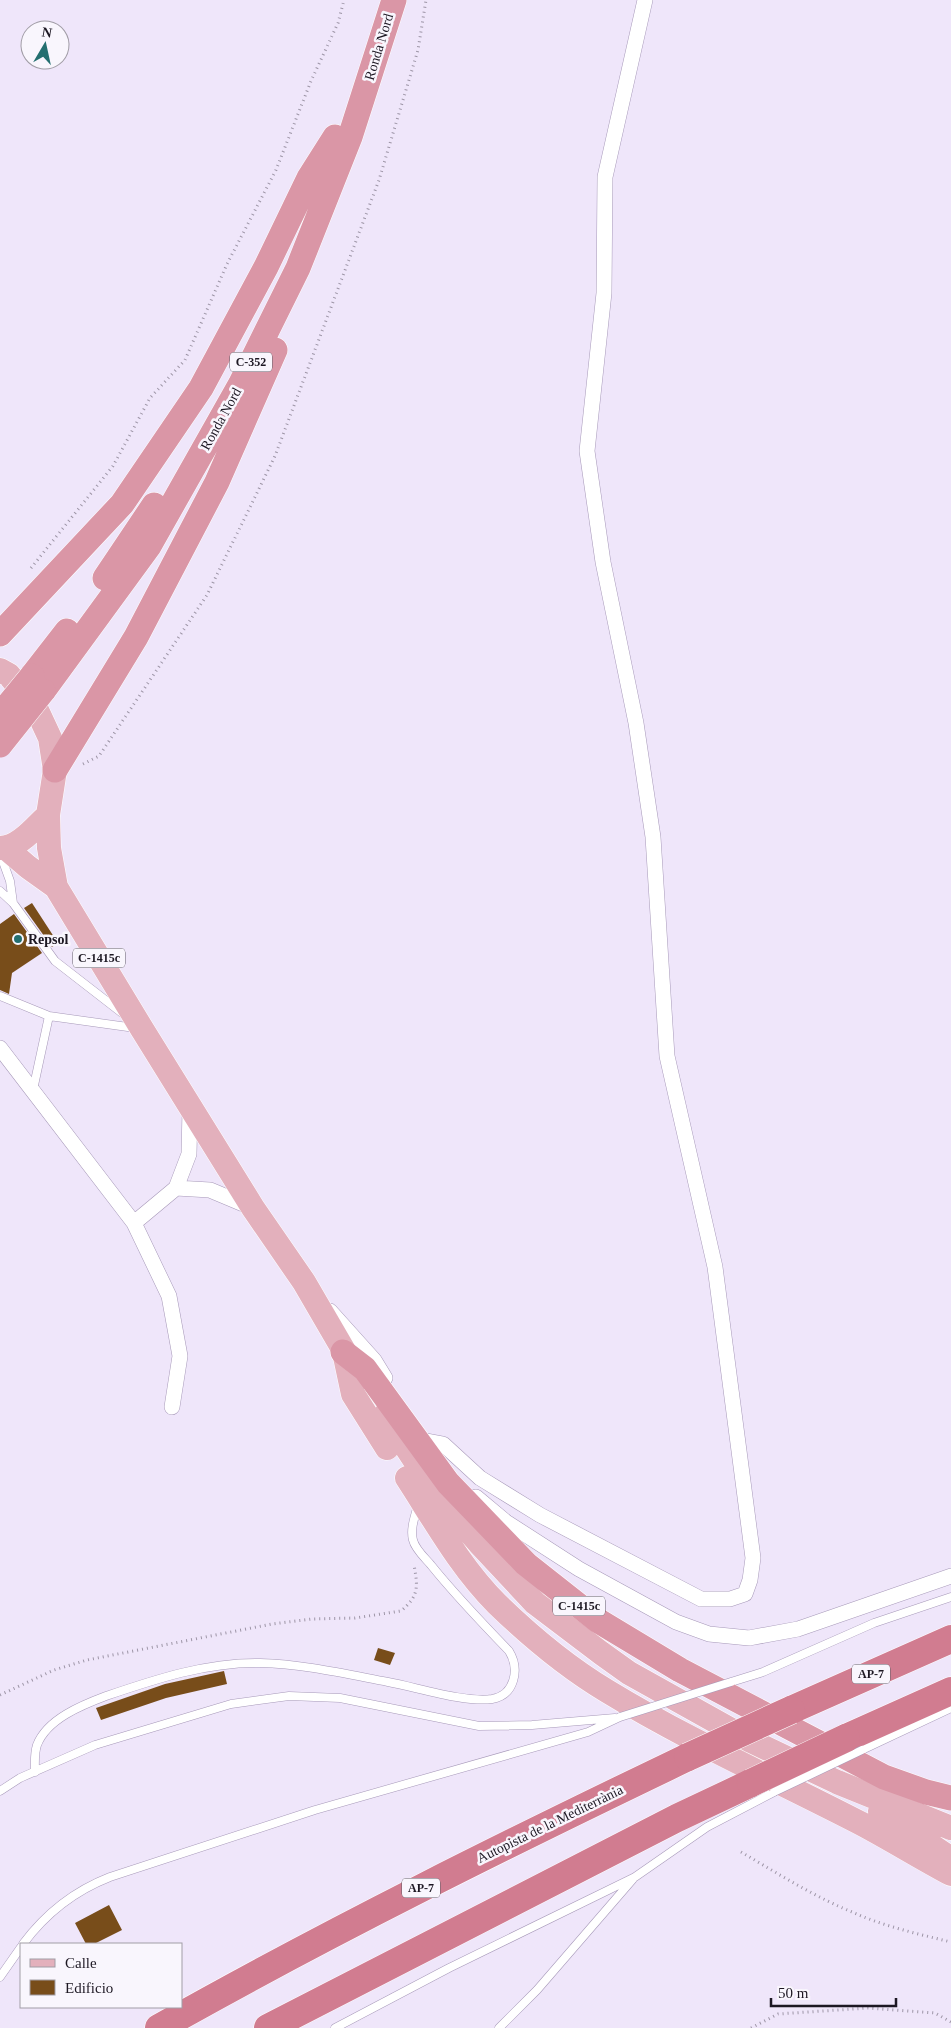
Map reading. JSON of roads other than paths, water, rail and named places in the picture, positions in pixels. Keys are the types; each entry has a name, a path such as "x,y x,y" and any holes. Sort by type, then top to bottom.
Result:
{"highway":[{"name":"Ronda Nord","path":"343,137 378,0"},
{"name":"Ronda Nord","path":"0,745 38,684 149,546 240,385 298,268 343,137 394,0"},
{"path":"0,634 122,504 200,388 266,267 309,178 343,137"},
{"path":"55,775 136,637 217,482 340,203 343,137"},
{"name":"Ronda Nord","path":"0,715 38,684"},
{"name":"C-1415c","path":"344,1352 365,1369 448,1483 526,1564 597,1620 680,1670 884,1777 926,1792 951,1798"},
{"name":"Autopista de la Mediterrània","path":"159,2028 226,1990 402,1897 688,1757 951,1639"},
{"path":"268,2028 677,1818 762,1787 854,1744 951,1691"}],"main road":[{"name":"C-1415c","path":"0,670 9,675 36,708 50,738 55,775 48,815 49,848 56,886 253,1208 304,1282 344,1352 436,1493 535,1603 629,1674 751,1741 837,1782 951,1828"},
{"path":"2,849 27,835 48,815"},
{"name":"C-1415c","path":"2,849 56,886"},
{"name":"C-1415c","path":"344,1352 352,1394 461,1562 496,1602 529,1634 576,1670 614,1695 730,1758 863,1824 951,1874"},
{"name":"C-1415c","path":"837,1782 951,1858"}],"street":[{"path":"427,1440 443,1444 480,1478 540,1515 700,1599 730,1599 745,1594 750,1580 753,1558 716,1277 667,1056 653,836 636,723 603,562 587,451 604,293 605,177 645,0"},
{"path":"0,1048 134,1223 169,1296 180,1356 172,1407"},
{"path":"134,1223 176,1188 189,1154 190,1106"},
{"path":"176,1188 210,1190 253,1208"},
{"path":"304,1282 374,1360 440,1459 462,1485 506,1522 579,1569 676,1622 709,1634 749,1638 798,1629 951,1576"}],"lane":[{"path":"2,849 13,903"},
{"path":"0,891 13,903 55,961 142,1028"},
{"path":"0,996 49,1016 142,1028"},
{"path":"33,1092 49,1016"},
{"path":"35,1772 35,1752 38,1743 53,1723 92,1701 184,1672 218,1665 260,1663 293,1666 476,1700 494,1698 504,1693 510,1687 516,1674 515,1665 509,1651 452,1591 413,1540 412,1526 420,1499"},
{"path":"24,1943 43,1920 72,1895 89,1885 110,1877 315,1810 588,1732 620,1718 763,1672 874,1623 951,1597"},
{"path":"0,1791 35,1772 95,1745 231,1704 289,1696 340,1698 480,1726 620,1718"},
{"path":"854,1744 951,1708"},
{"path":"335,2028 449,1968 635,1877 762,1787"},
{"path":"498,2028 537,1990 635,1877"},
{"path":"0,1977 20,1949"}],"place":[{"name":"Repsol","path":"18,939"}]}
